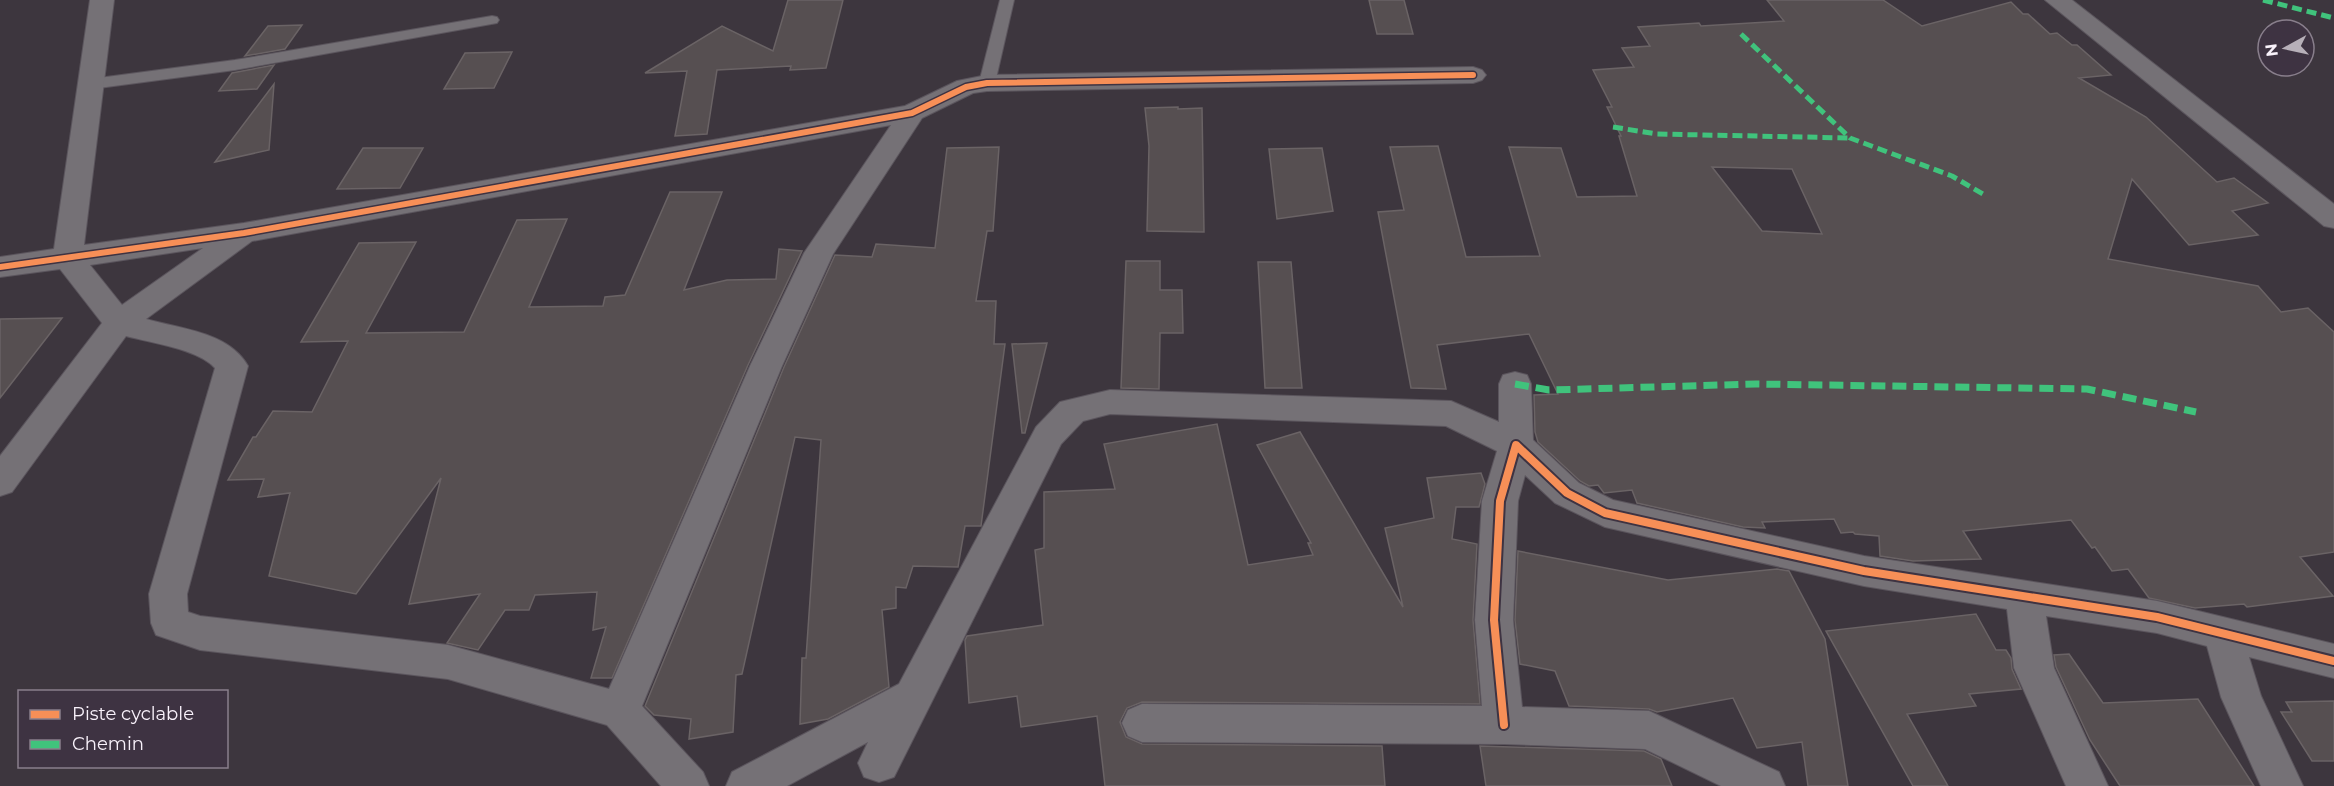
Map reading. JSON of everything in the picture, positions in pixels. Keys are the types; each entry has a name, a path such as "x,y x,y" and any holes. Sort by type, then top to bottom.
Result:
{"street":[{"path":"102,0 68,258 119,323 204,346 220,353 232,366 168,594 170,622 201,633 448,662 620,710 688,786"},
{"path":"2057,0 2334,219"},
{"path":"0,267 244,233 912,112 966,87 987,83 1473,75"},
{"path":"620,710 766,366 819,253 912,112"},
{"path":"0,482 119,323 244,233"},
{"path":"1504,725 1494,620 1500,501 1516,445 1515,384"},
{"path":"879,763 1048,436 1072,411 1110,402 1450,414 1516,445 1567,493 1605,513 1864,571 2157,617 2334,661"},
{"path":"2024,596 2034,668 2087,786"},
{"path":"2223,633 2241,697 2282,786"},
{"path":"747,786 916,695"},
{"path":"1142,723 1504,725 1649,730 1764,786"}],"lane":[{"path":"987,83 1007,0"},
{"path":"91,84 235,65 492,20"}],"building":[{"path":"788,0 843,0 826,68 790,70 791,66 717,70 707,134 675,136 687,71 645,73 722,26 773,51"},
{"path":"1369,0 1404,0 1413,34 1377,34"},
{"path":"1767,0 1883,0 1922,26 2011,2 2050,34 2057,33 2072,45 2077,45 2111,75 2079,78 2146,117 2217,182 2234,178 2268,203 2232,211 2258,235 2189,245 2132,179 2108,259 2258,286 2281,312 2308,308 2334,332 2334,552 2300,557 2333,596 2247,607 2244,604 2195,608 2149,598 2128,569 2112,571 2071,520 1963,531 1981,559 1913,561 1880,556 1879,536 1853,532 1841,533 1834,519 1762,522 1765,528 1743,527 1637,503 1632,490 1604,493 1598,485 1589,486 1580,481 1538,442 1535,432 1534,395 1558,394 1529,334 1437,345 1446,389 1411,388 1378,212 1404,210 1390,147 1438,146 1466,257 1540,256 1509,147 1561,148 1577,197 1637,196 1619,136 1621,136 1607,107 1612,107 1593,70 1634,67 1622,48 1650,46 1638,27 1784,21","holes":["1712,167 1792,169 1822,234 1762,231"]},
{"path":"302,25 285,49 245,56 268,26"},
{"path":"512,52 494,88 444,89 465,53"},
{"path":"274,65 257,89 219,91 232,73"},
{"path":"274,84 269,150 215,162"},
{"path":"1178,107 1178,109 1202,108 1204,232 1147,231 1149,146 1145,108"},
{"path":"999,147 993,231 987,231 976,301 996,301 994,344 1005,344 981,526 965,526 958,567 913,566 906,588 896,587 896,608 882,610 889,687 828,719 800,724 802,658 806,658 821,440 795,437 742,674 736,675 733,732 689,739 691,719 654,715 645,706 784,367 835,255 872,257 876,244 935,248 947,148"},
{"path":"363,148 423,148 400,188 337,189"},
{"path":"1322,148 1333,211 1277,219 1269,149"},
{"path":"670,192 722,192 684,290 727,280 776,279 779,249 802,251 748,365 612,678 591,678 606,627 593,630 597,592 535,595 529,610 505,610 478,650 447,643 480,594 409,604 441,478 356,594 269,576 290,493 258,497 264,479 228,480 253,437 256,437 273,411 312,412 348,341 301,342 359,243 416,242 366,333 464,332 517,220 567,219 529,307 603,306 605,297 625,295"},
{"path":"1126,261 1160,261 1160,290 1182,290 1183,333 1160,333 1159,389 1121,388"},
{"path":"1258,262 1291,262 1302,388 1265,388"},
{"path":"62,318 0,398 0,319"},
{"path":"1047,343 1025,433 1022,433 1012,344"},
{"path":"1217,424 1248,565 1313,555 1308,543 1311,543 1257,445 1300,432 1403,607 1385,528 1434,518 1427,478 1481,473 1485,484 1479,507 1456,507 1452,539 1477,544 1473,620 1480,704 1142,702 1127,708 1120,722 1126,737 1142,744 1382,746 1385,786 1105,786 1097,716 1021,727 1017,696 969,703 965,640 967,636 1043,625 1035,550 1044,548 1044,492 1115,489 1104,444"},
{"path":"1518,551 1668,580 1777,569 1789,571 1825,639 1848,786 1808,786 1802,742 1757,748 1733,698 1657,712 1649,709 1569,706 1555,671 1520,664 1515,620"},
{"path":"1976,614 1996,650 2006,650 2011,658 2012,669 2021,689 1969,694 1976,706 1907,714 1948,786 1913,786 1826,631"},
{"path":"2069,654 2103,703 2198,699 2254,786 2120,786 2090,740 2056,667 2054,655"},
{"path":"2334,701 2334,761 2312,761 2281,712 2292,712 2286,702"},
{"path":"1480,746 1644,751 1661,759 1672,786 1486,786"}],"marked path":[{"path":"2263,0 2334,18"},
{"path":"1741,34 1850,138 1952,176 1983,194"},
{"path":"1613,127 1657,134 1850,138"},
{"path":"1515,384 1549,390 1756,384 2087,389 2196,412"}],"cycle path":[{"path":"0,267 244,233 912,113 966,87 987,83 1473,75"},
{"path":"1504,725 1494,620 1500,501 1516,445 1567,493 1605,513 1864,571 2157,617 2334,661"}]}
